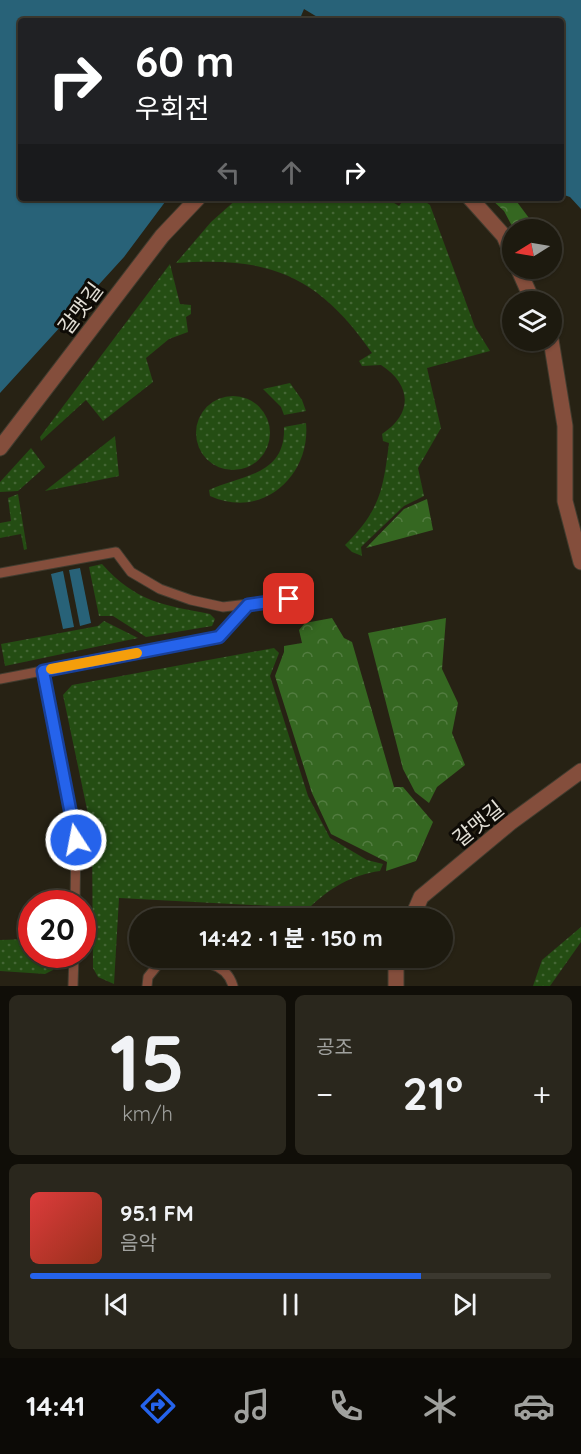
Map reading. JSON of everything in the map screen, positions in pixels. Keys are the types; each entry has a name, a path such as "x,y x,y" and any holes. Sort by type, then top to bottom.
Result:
{"street":[{"name":"갈맷길","path":"0,448 162,236 195,201"},
{"path":"473,201 502,234"},
{"path":"553,351 565,426 565,501 581,562"},
{"name":"갈맷길","path":"416,908 421,897 510,823 581,771"},
{"path":"396,968 396,986"}],"lane":[{"path":"0,573 116,552 131,572 160,589 191,600 223,607 289,599"},
{"path":"0,679 219,637 248,605"},
{"path":"43,671 76,840 75,890"},
{"path":"147,986 148,977 160,962 215,963 230,975 234,986"},
{"path":"74,968 74,986"}],"green space":[{"path":"235,201 391,201 399,206 403,201 424,201 430,205 475,327 490,351 427,368 441,428 418,468 424,496 404,506 361,547 362,556 352,552 345,545 366,521 382,487 389,443 383,441 382,434 399,418 405,400 399,381 381,365 362,366 359,361 372,353 352,326 332,305 311,288 289,276 265,268 238,263 176,263 211,222"},
{"path":"493,201 516,201 529,218 508,219 504,211"},
{"path":"170,264 180,304 191,305 191,314 186,317 188,332 169,339 146,358 153,382 103,421 86,400 41,441 40,437"},
{"path":"290,383 302,400 306,411 284,415 281,407 263,389"},
{"path":"226,396 240,396 254,402 264,412 270,426 270,440 264,454 254,464 240,470 226,470 212,464 202,454 196,440 196,426 202,412 212,402"},
{"path":"306,423 305,442 300,460 292,476 279,488 265,497 248,502 229,502 210,496 209,490 270,465 278,455 283,443 284,427"},
{"path":"115,436 119,476 45,491"},
{"path":"31,448 45,467 18,491 0,492 0,482"},
{"path":"18,494 27,549 24,550 21,534 0,538 0,523 11,521 8,498"},
{"path":"427,499 433,530 366,548 404,509"},
{"path":"102,564 127,587 151,600 210,614 215,619 212,626 146,637 113,616 99,616 89,567"},
{"path":"332,618 344,638 352,642 394,787 403,787 433,822 416,861 386,871 387,862 331,834 312,793 275,676 284,646 302,643 299,630 305,623"},
{"path":"446,618 442,669 458,703 452,733 465,765 437,787 429,803 415,792 403,769 368,633"},
{"path":"104,621 138,638 5,666 1,644 98,626"},
{"path":"274,648 279,653 270,676 308,796 330,838 367,860 383,864 380,871 342,883 309,908 119,898 114,984 98,977 93,968 96,968 96,890 92,890 92,833 63,695 72,685"},
{"path":"581,927 581,942 550,986 533,986 542,960"},
{"path":"18,939 18,968 53,968 53,970 45,974 0,971 0,940"}],"water":[{"path":"0,0 581,0 581,209 570,197 564,195 564,18 319,18 304,9 300,18 18,18 18,201 166,201 124,257 0,393"},
{"path":"80,568 91,623 80,626 69,570"},
{"path":"63,571 74,627 63,629 51,574"}],"slow traffic":[{"path":"51,669 137,653"}],"route":[{"path":"76,840 43,671 219,637 248,605 289,599"}]}
